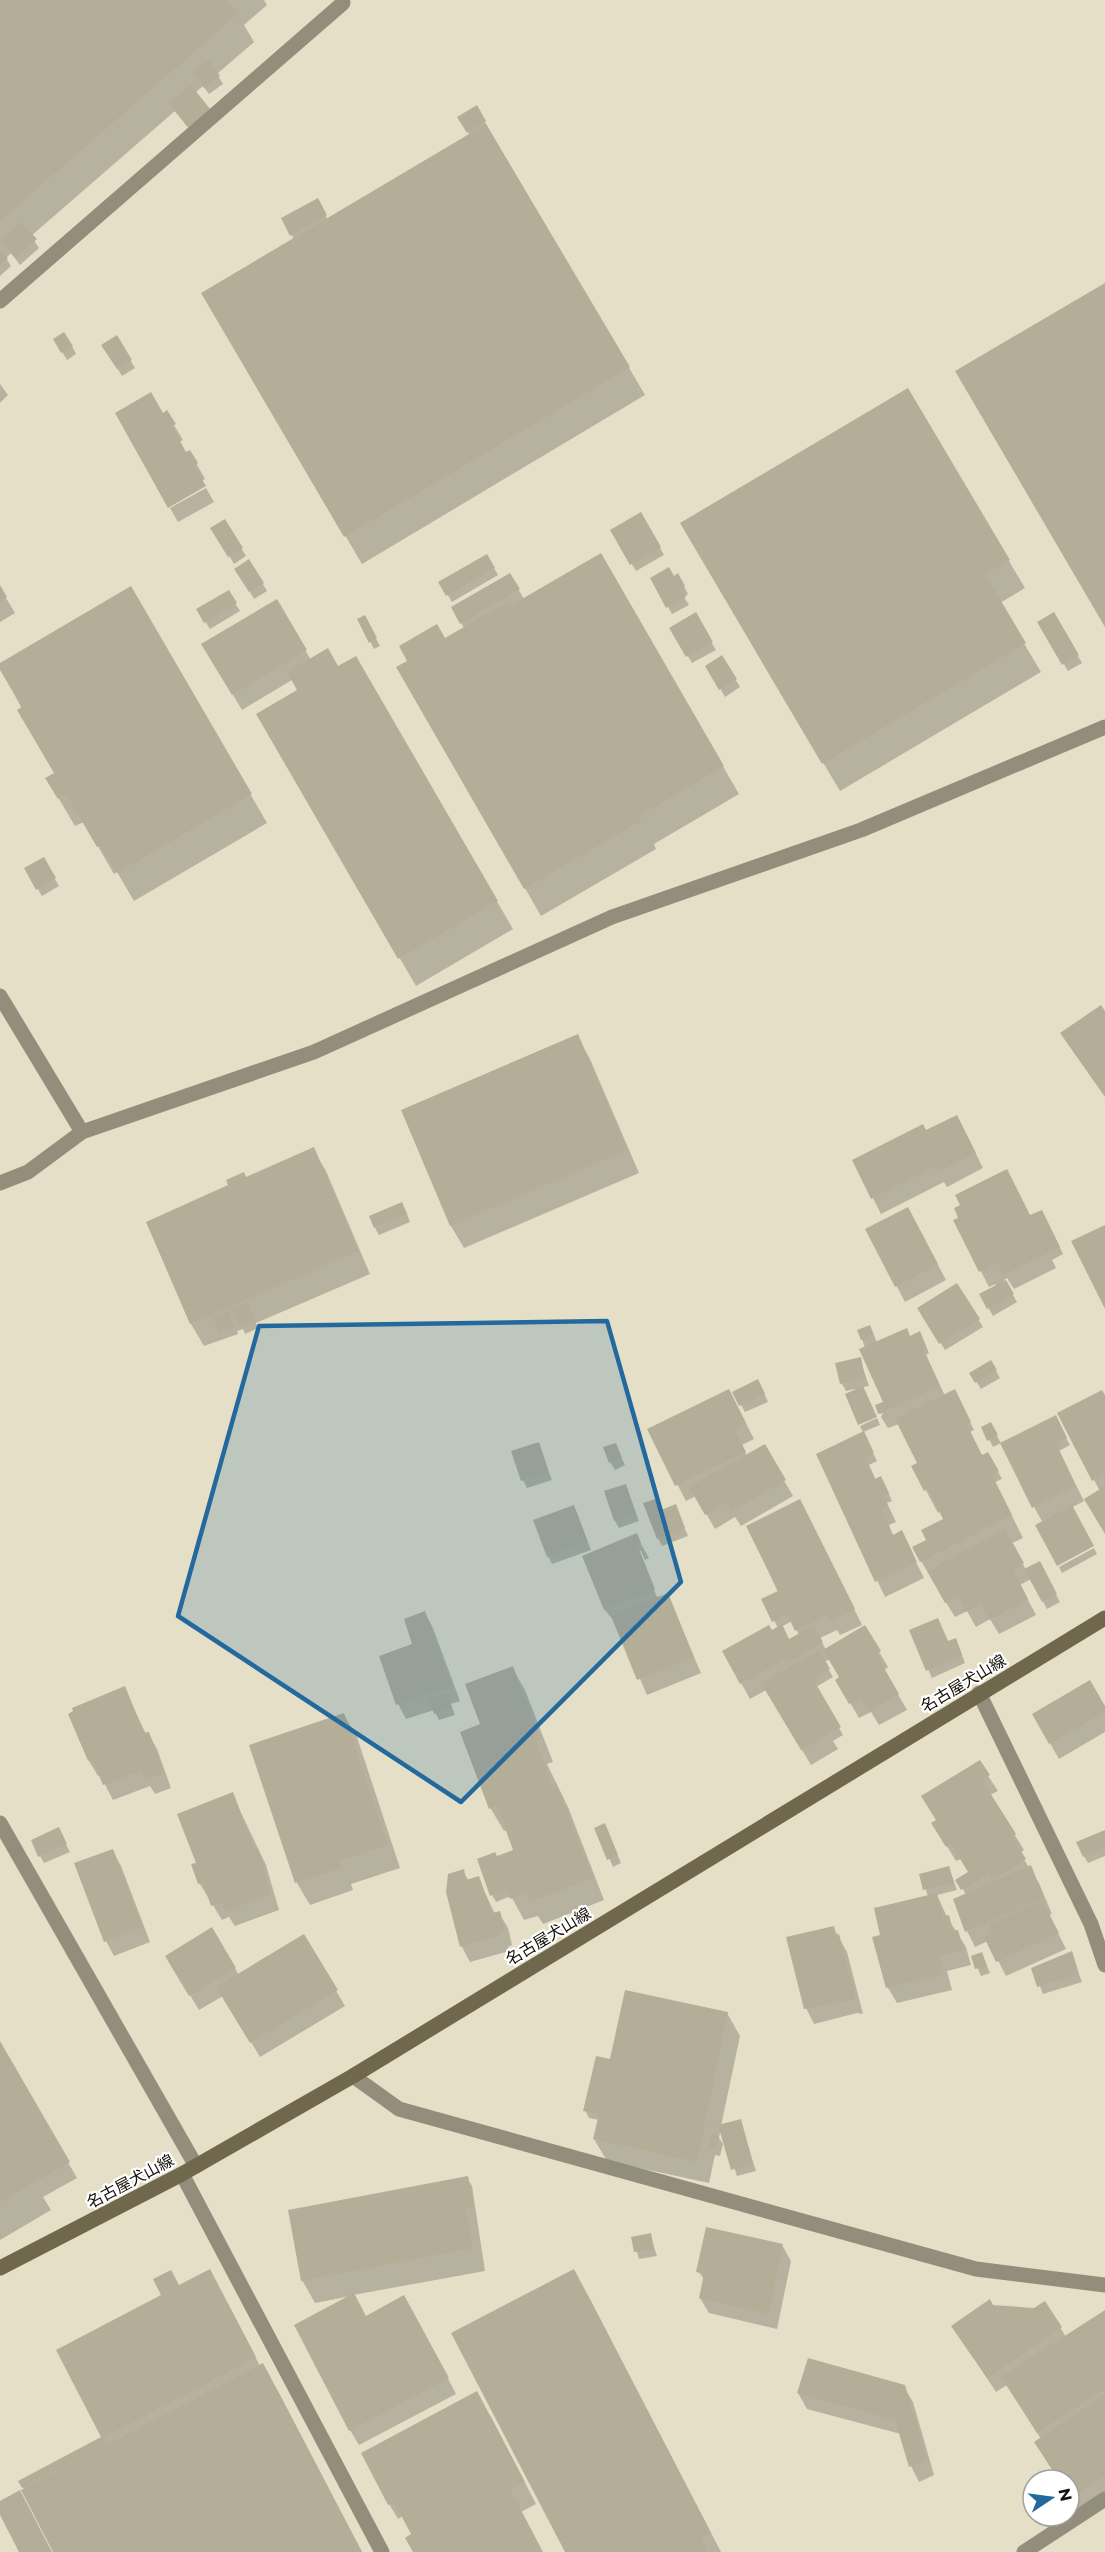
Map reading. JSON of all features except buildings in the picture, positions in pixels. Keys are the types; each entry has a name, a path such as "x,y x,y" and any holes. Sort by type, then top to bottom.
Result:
{"main road":[{"name":"名古屋犬山線","path":"0,2268 182,2174 353,2076 1105,1618"}],"street":[{"path":"0,301 343,3"},
{"path":"0,1183 28,1172 82,1132 314,1052 612,917 861,830 1105,727"},
{"path":"0,996 82,1132"},
{"path":"979,1693 1091,1924 1105,1965"},
{"path":"0,1822 196,2166"},
{"path":"353,2076 399,2109 422,2116 976,2269 1105,2284"},
{"path":"182,2174 382,2552"},
{"path":"1024,2552 1105,2499"}],"highlighted area":[{"path":"607,1321 681,1582 461,1802 178,1616 259,1326"}]}
